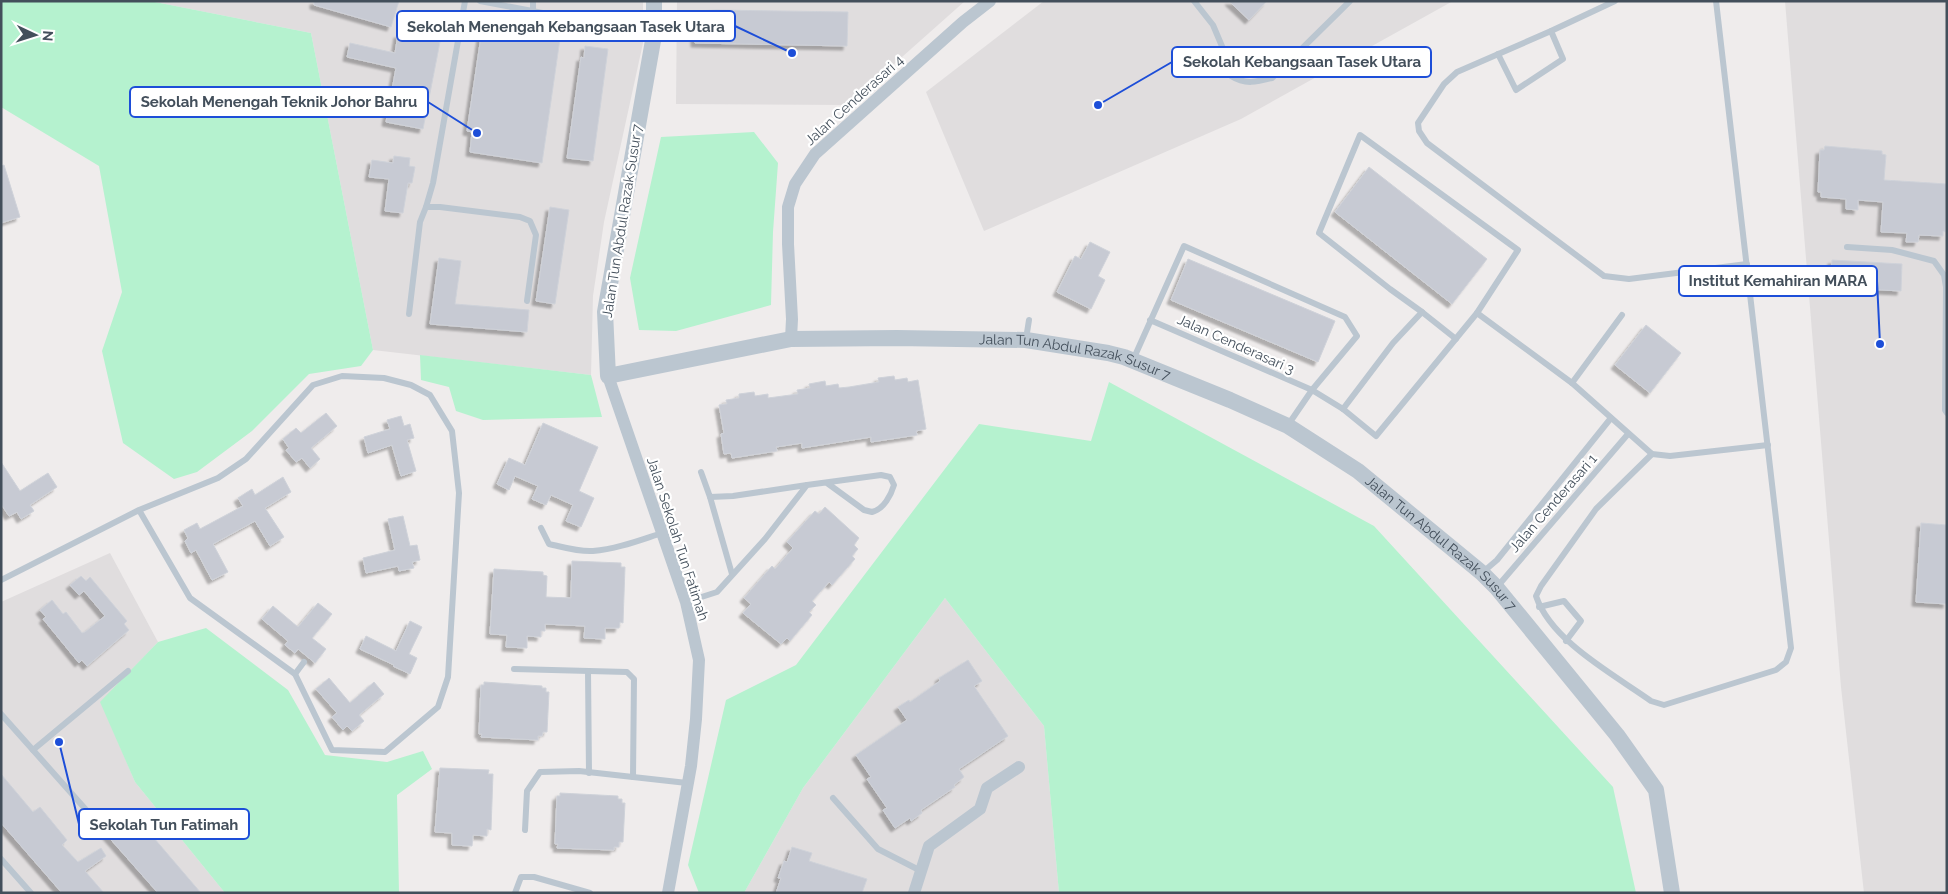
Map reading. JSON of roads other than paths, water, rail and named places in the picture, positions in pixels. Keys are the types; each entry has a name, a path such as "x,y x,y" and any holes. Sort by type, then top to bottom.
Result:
{"street":[{"name":"Jalan Tun Abdul Razak Susur 7","path":"654,1 654,34 605,312 608,376 791,339 1026,340 1108,353 1128,359 1230,400 1288,426 1358,471 1482,573 1617,734 1656,790 1672,893"},
{"name":"Jalan Cenderasari 4","path":"791,339 788,206 795,184 815,154 963,22 990,1"},
{"name":"Jalan Sekolah Tun Fatimah","path":"608,376 686,602 699,660 696,719 688,783 668,893"},
{"path":"914,893 929,846 980,809 987,788 1019,767"}],"lane":[{"path":"409,314 420,222 433,183 464,1"},
{"path":"480,1 654,34"},
{"path":"533,1 533,11"},
{"path":"1194,1 1213,24 1224,51 1231,76 1241,82 1256,82 1272,78 1350,1"},
{"path":"1616,1 1551,32 1457,72 1444,84 1418,122 1419,131 1427,143 1604,276 1629,279 1747,264"},
{"path":"1652,454 1591,517 1541,586 1536,596 1539,607 1566,641 1651,701 1664,705 1776,670 1786,662 1791,648 1716,1"},
{"path":"1498,54 1516,90 1563,59 1551,32"},
{"path":"1360,135 1518,250 1477,313 1456,339 1422,312 1390,290 1319,233 1360,135"},
{"path":"426,207 440,206 520,217 530,221 536,235 527,301"},
{"path":"1128,359 1150,320 1184,246 1211,257 1345,317 1357,336 1312,390 1288,426"},
{"path":"1847,247 1892,250 1934,261 1944,275 1946,287 1945,410 1947,413"},
{"path":"1343,409 1393,343 1422,312"},
{"path":"1477,313 1572,383 1652,454 1670,456 1768,445"},
{"path":"1572,383 1622,315"},
{"path":"1026,340 1029,320"},
{"name":"Jalan Cenderasari 3","path":"1150,320 1312,390 1343,409 1376,436 1456,339"},
{"path":"1,580 139,510 218,478 246,459 313,386 342,376 384,378 411,385 430,396 452,431 459,493 448,677 438,706 385,752 332,750 295,674 190,598 139,510"},
{"name":"Jalan Cenderasari 1","path":"1482,573 1497,560 1611,418"},
{"name":"Jalan Cenderasari 1","path":"1496,588 1628,434"},
{"path":"701,472 732,574"},
{"path":"710,497 733,496 881,474 890,477 894,485 891,494 880,508 872,512 864,510 827,483"},
{"path":"686,602 717,592 766,539 807,485"},
{"path":"541,528 549,544 592,551 621,546 662,533"},
{"path":"1539,607 1564,601 1581,621 1566,641"},
{"path":"295,674 304,662"},
{"path":"514,668 627,672 634,679 633,777"},
{"path":"33,750 128,671"},
{"path":"588,671 589,773"},
{"path":"1,714 96,821 106,827 122,813"},
{"path":"525,830 527,791 540,772 589,773 688,783"},
{"path":"833,798 878,849 921,871"},
{"path":"1,858 31,893"},
{"path":"515,893 521,877 534,877 590,893"}],"place":[{"name":"Sekolah Menengah Kebangsaan Tasek Utara","path":"792,53"},
{"name":"Sekolah Kebangsaan Tasek Utara","path":"1098,105"},
{"name":"Sekolah Menengah Teknik Johor Bahru","path":"477,133"},
{"name":"Institut Kemahiran MARA","path":"1880,344"},
{"name":"Sekolah Tun Fatimah","path":"59,742"}]}
